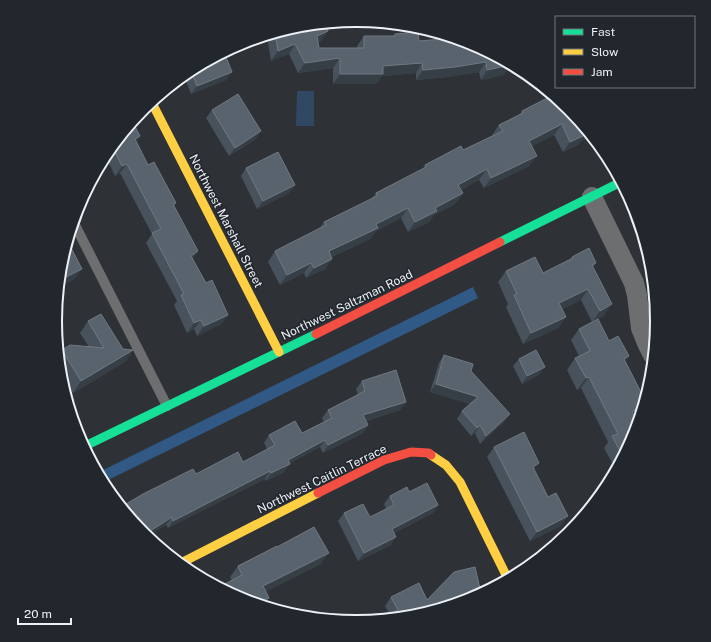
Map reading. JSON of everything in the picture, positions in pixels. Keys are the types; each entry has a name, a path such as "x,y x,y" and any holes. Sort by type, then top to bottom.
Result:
{"street":[{"name":"Northwest Marshall Street","path":"154,107 278,352"},
{"name":"Northwest Saltzman Road","path":"89,444 616,185"},
{"path":"592,197 634,283 641,328 648,345"},
{"name":"Northwest Caitlin Terrace","path":"186,561 384,460 411,452 429,453 446,466 460,482 505,574"}],"lane":[{"path":"77,228 167,406"}],"shaded area":[{"path":"297,91 314,91 314,126 296,126"},
{"path":"473,287 478,298 108,480 102,470"}],"building":[{"path":"328,29 328,31 317,36 319,48 364,48 364,36 395,36 395,34 411,33 418,34 419,41 439,39 468,49 503,67 487,70 486,62 423,70 422,63 383,66 383,74 340,74 340,58 305,63 295,44 278,51 276,38 317,30"},
{"path":"226,57 232,72 197,86 193,76"},
{"path":"238,94 261,131 235,148 212,110"},
{"path":"547,98 584,136 570,142 562,124 529,141 537,156 491,178 487,169 458,185 463,193 435,208 437,211 415,222 408,208 376,224 378,228 329,251 332,259 314,268 311,263 287,275 275,251 326,225 324,222 377,196 376,193 426,167 425,165 461,146 463,150 503,131 499,125 523,113 522,111"},
{"path":"135,126 140,136 135,139 148,165 154,162 176,203 173,204 198,251 191,256 206,283 212,280 228,315 204,326 201,320 194,323 181,295 184,294 152,233 161,229 127,164 122,166 115,152"},
{"path":"278,152 295,185 263,201 246,168"},
{"path":"71,248 82,269 65,278"},
{"path":"589,248 596,263 592,265 612,304 600,311 588,289 559,303 566,317 531,333 514,295 517,294 506,271 535,257 543,273"},
{"path":"101,314 123,349 133,350 81,381 63,349 70,345 104,348 88,321"},
{"path":"598,319 609,341 618,336 629,356 624,359 641,391 636,410 632,412 634,416 619,450 612,436 618,434 589,377 586,378 575,358 590,351 579,329"},
{"path":"536,350 545,367 527,376 519,359"},
{"path":"444,355 473,364 471,371 510,414 486,436 480,425 477,428 462,411 478,397 436,384"},
{"path":"396,370 406,402 363,415 368,425 328,445 325,440 288,460 290,464 271,473 270,471 173,521 172,517 150,531 125,504 193,469 196,474 238,452 243,462 275,445 269,435 295,421 302,433 332,418 328,410 365,391 362,381"},
{"path":"524,432 539,463 533,467 548,497 556,493 568,516 537,532 494,447"},
{"path":"427,483 438,505 392,529 396,537 364,553 344,513 363,504 370,517 394,505 390,496 407,487 409,492"},
{"path":"314,527 329,553 263,586 269,598 265,600 224,584 242,575 238,566"},
{"path":"475,567 480,588 432,605 394,612 398,610 391,597 419,583 427,600 454,572"}],"traffic: fast":[{"path":"500,242 616,185"},
{"path":"89,444 316,334"}],"traffic: slow":[{"path":"154,107 279,352"},
{"path":"431,455 446,465 460,482 505,574"},
{"path":"186,560 318,493"}],"traffic: jam":[{"path":"316,334 500,242"},
{"path":"318,493 384,460 411,452 429,453 431,455"}]}
